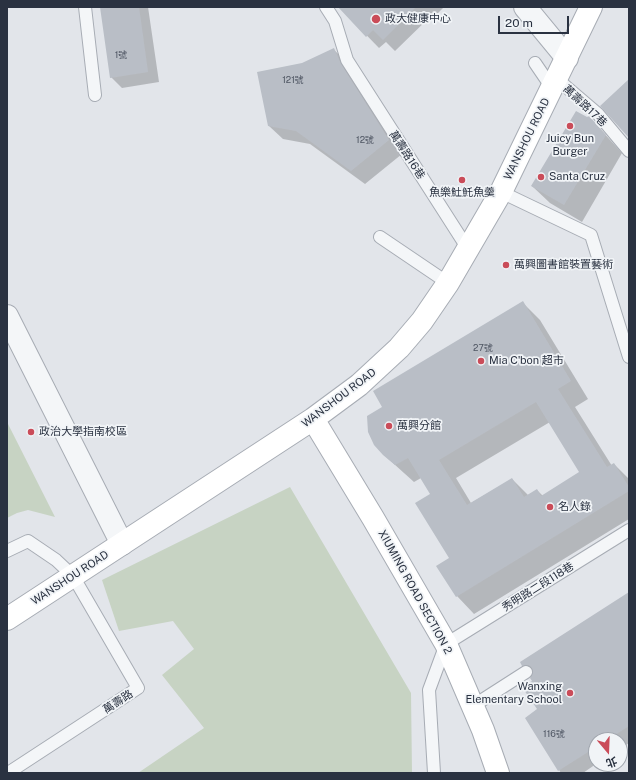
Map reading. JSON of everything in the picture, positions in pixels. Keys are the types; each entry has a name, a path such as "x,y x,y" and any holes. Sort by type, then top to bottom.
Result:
{"street":[{"path":"525,7 567,58"},
{"name":"WANSHOU ROAD","path":"7,619 314,419 359,385 399,348 422,321 448,283 501,192 555,84 591,7"},
{"path":"7,316 122,544"},
{"name":"XIUMING ROAD SECTION 2","path":"314,419 446,644 473,706 498,773"}],"lane":[{"path":"84,7 95,95"},
{"name":"萬壽路16巷","path":"326,7 335,21 346,60 468,249"},
{"name":"萬壽路17巷","path":"535,63 555,84 598,114 629,151"},
{"path":"501,192 591,235 629,357"},
{"path":"380,237 448,283"},
{"name":"秀明路二段118巷","path":"446,644 629,530"},
{"path":"7,552 28,541 56,560 74,576"},
{"name":"萬壽路","path":"8,773 138,688 74,576"},
{"path":"434,773 429,690 446,644"},
{"path":"473,706 526,672"}],"green space":[{"path":"7,422 55,517 28,510 7,518"},
{"path":"290,487 411,693 412,773 138,773 204,728 162,675 194,649 173,621 119,631 102,580"}],"building":[{"path":"100,7 139,7 148,72 110,78"},
{"name":"政大健康中心","path":"338,7 416,7 383,40 373,30 366,37"},
{"path":"334,48 341,64 389,140 351,171 296,131 268,126 257,72 302,63"},
{"path":"629,79 629,138 600,106"},
{"path":"576,111 587,117 589,116 606,135 564,205 531,186"},
{"path":"523,301 571,381 558,389 607,467 614,463 629,487 629,491 456,597 436,566 449,558 415,503 430,494 408,458 395,465 374,445 368,432 367,416 382,407 373,391","holes":["536,402 579,472 541,496 537,489 524,497 512,478 467,505 439,460"]},
{"name":"Wanxing Elementary School","path":"629,592 629,726 620,732 588,732 588,752 558,771 525,718 537,709 522,687 532,681 530,678 533,672 532,668 529,665 522,666 520,662"}],"place":[{"name":"政大健康中心","path":"376,19"},
{"name":"Juicy Bun Burger","path":"570,126"},
{"name":"Santa Cruz","path":"541,177"},
{"name":"魚樂𩵚魠魚羹","path":"462,180"},
{"name":"萬興圖書館裝置藝術","path":"506,265"},
{"name":"Mia C'bon 超市","path":"481,361"},
{"name":"萬興分館","path":"389,426"},
{"name":"政治大學指南校區","path":"31,432"},
{"name":"名人錄","path":"550,507"},
{"name":"Wanxing Elementary School","path":"570,693"}]}
